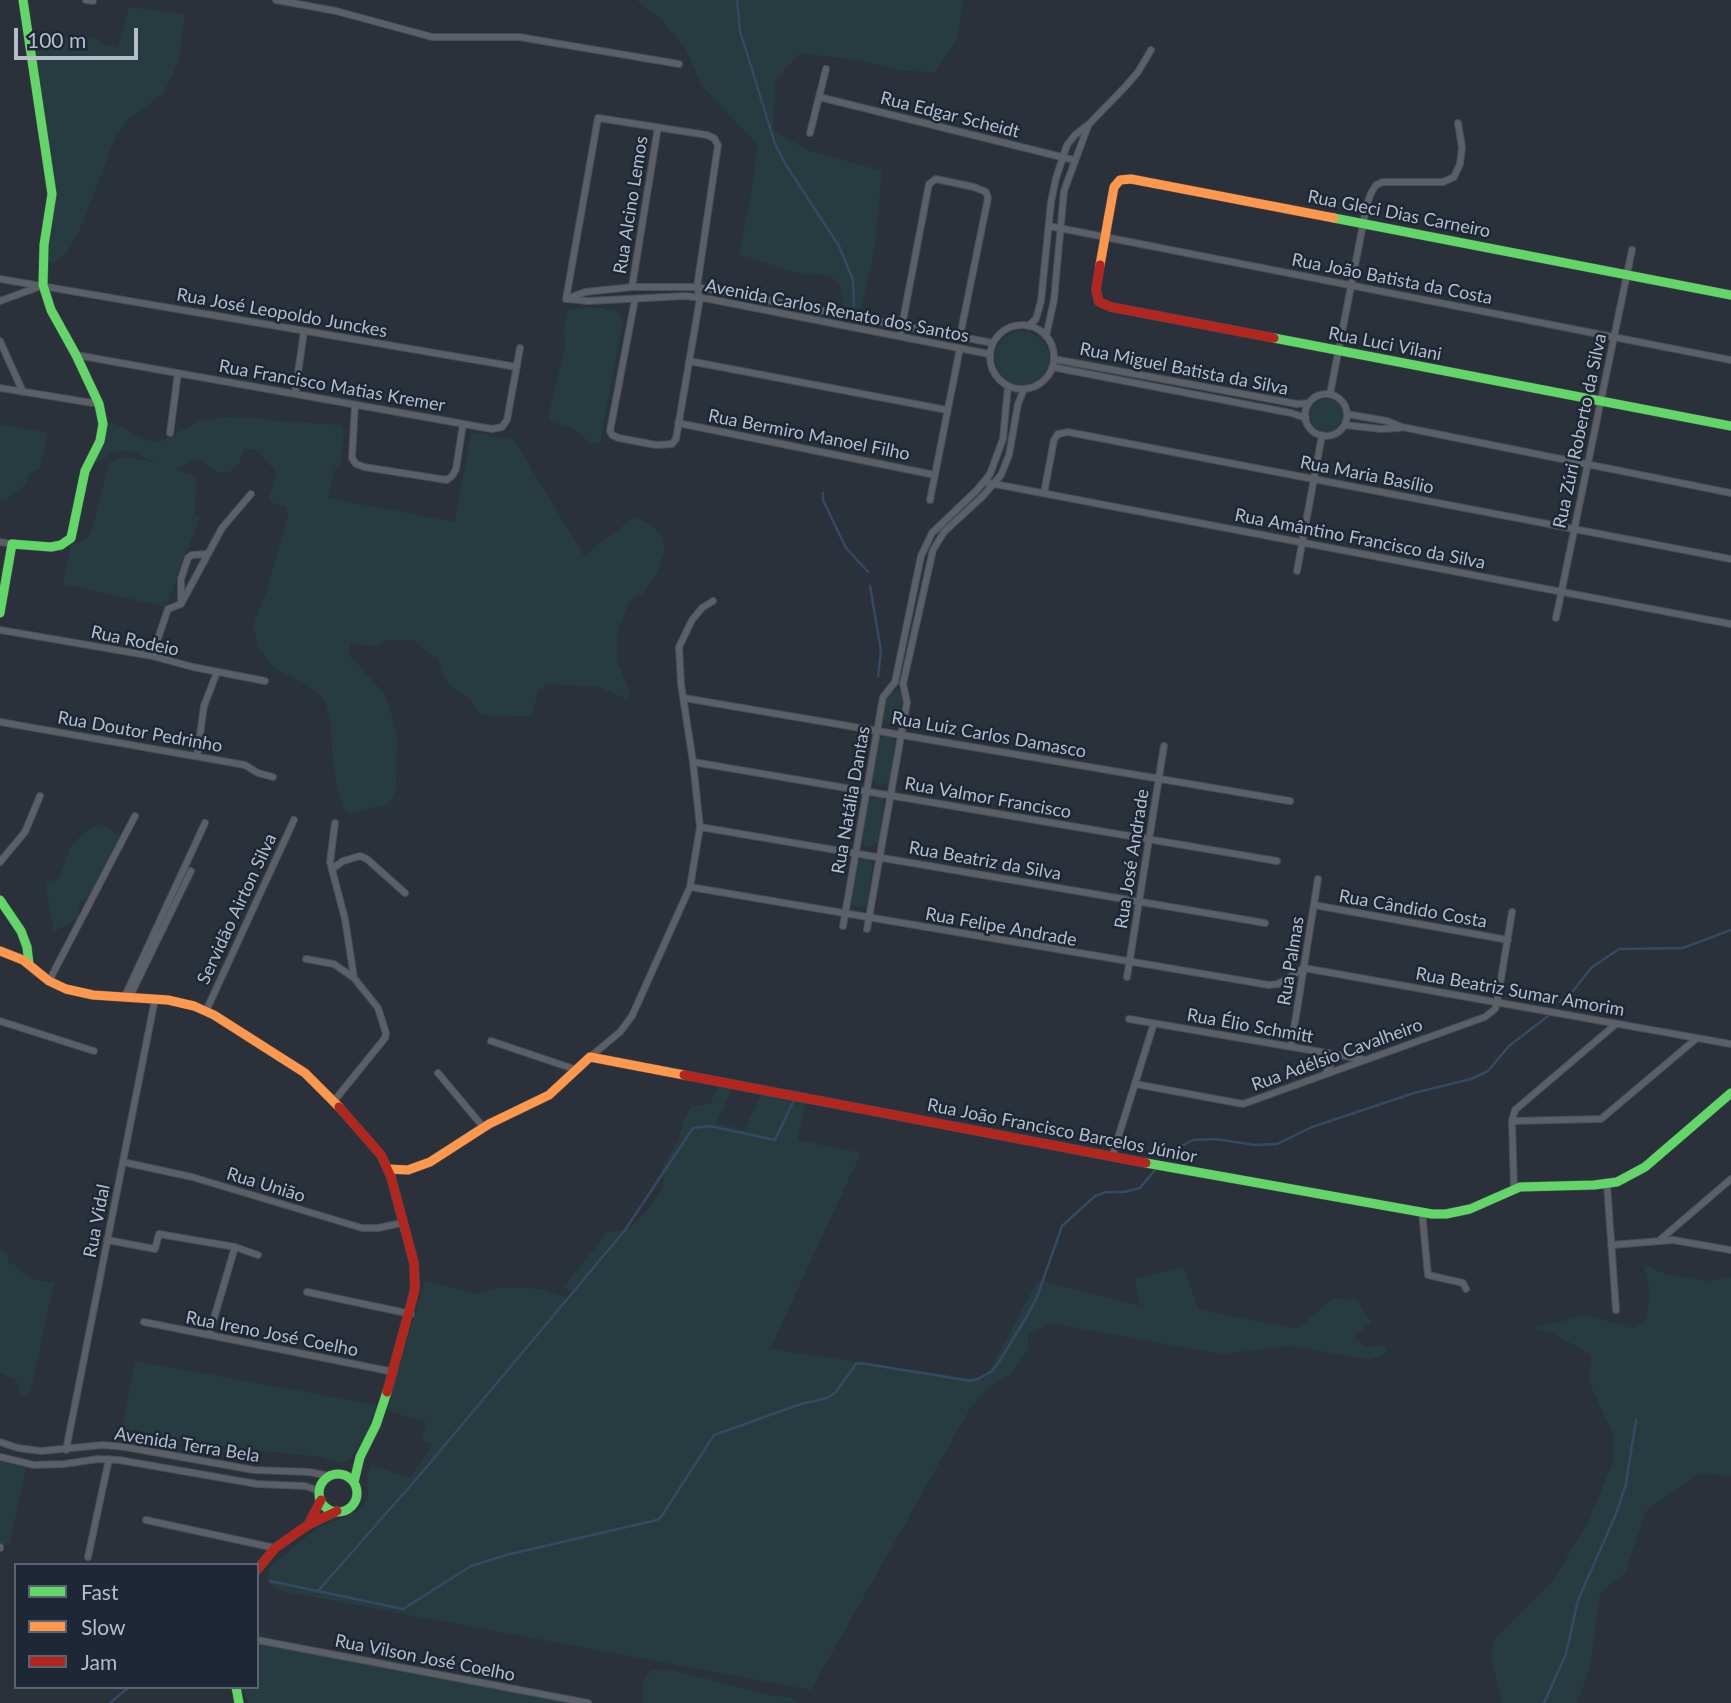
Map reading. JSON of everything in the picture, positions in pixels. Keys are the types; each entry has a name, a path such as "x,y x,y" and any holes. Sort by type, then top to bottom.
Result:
{"street":[{"path":"0,542 51,547 67,542 73,533 87,463 103,433 99,404 51,310 43,285 44,245 52,194 23,0"},
{"path":"276,0 348,13 432,37 519,37 679,64"},
{"path":"1028,326 1036,319 1041,300 1053,190 1063,157 1071,140 1138,72 1151,50"},
{"path":"810,133 826,69"},
{"name":"Rua Edgar Scheidt","path":"819,97 1074,160"},
{"path":"566,299 597,118 714,138 718,149 697,287 700,298 676,439 671,444 656,445 612,435 610,427 635,299"},
{"path":"1330,394 1367,204 1376,185 1383,182 1443,182 1454,177 1461,164 1462,147 1458,123"},
{"path":"1046,336 1054,300 1064,191 1089,124"},
{"name":"Rua Alcino Lemos","path":"632,287 658,127"},
{"name":"Rua Gleci Dias Carneiro","path":"1105,237 1114,187 1124,179 1731,295"},
{"path":"900,336 928,189 932,181 947,180 986,192 987,205 960,336"},
{"name":"Rua João Batista da Costa","path":"1049,226 1731,360"},
{"name":"Rua Luci Vilani","path":"1105,237 1096,290 1099,302 1105,306 1731,426"},
{"name":"Rua Zúri Roberto da Silva","path":"1556,618 1632,250"},
{"name":"Rua José Leopoldo Junckes","path":"0,279 517,368"},
{"path":"0,301 43,285"},
{"name":"Avenida Carlos Renato dos Santos","path":"566,299 585,292 632,287 697,287 993,342"},
{"name":"Avenida Carlos Renato dos Santos","path":"566,299 587,301 686,296 989,355"},
{"path":"1020,325 1028,326 1046,336 1051,343 1054,359 1049,374 1038,384 1024,389 1008,386 994,373 989,355 993,342 1004,330 1020,325"},
{"path":"295,394 304,331"},
{"path":"0,341 23,392"},
{"name":"Rua Francisco Matias Kremer","path":"76,355 492,429 505,424 520,348"},
{"path":"930,500 960,348"},
{"name":"Rua Miguel Batista da Silva","path":"1054,359 1297,404 1309,403"},
{"path":"689,360 947,410"},
{"name":"Rua Miguel Batista da Silva","path":"1052,367 1306,418"},
{"path":"170,433 178,373"},
{"path":"984,482 1003,439 1008,386"},
{"path":"0,388 99,404"},
{"path":"867,929 908,702 903,684 933,550 944,532 995,484 1009,455 1018,404 1024,389"},
{"path":"1330,394 1342,401 1347,414 1345,425 1335,434 1322,435 1311,429 1306,418 1309,403 1318,396 1330,394"},
{"path":"355,405 352,458 356,464 364,467 447,480 456,469 463,424"},
{"path":"1347,414 1387,421 1402,428 1731,493"},
{"name":"Rua Bermiro Manoel Filho","path":"678,423 935,475"},
{"path":"1345,425 1381,429 1402,428"},
{"name":"Rua Maria Basílio","path":"1044,493 1054,440 1063,432 1731,559"},
{"path":"1297,571 1322,435"},
{"name":"Rua Amântino Francisco da Silva","path":"984,482 1731,624"},
{"name":"Rua Natália Dantas","path":"843,926 883,697 895,682 926,542 942,521 984,482"},
{"path":"152,656 168,609 181,604 222,527 251,494"},
{"path":"0,613 12,544"},
{"path":"181,604 181,579 188,558 192,555 208,554"},
{"path":"388,1169 408,1170 422,1166 484,1128 549,1095 620,1032 632,1016 690,887 700,827 679,647 692,620 702,608 713,601"},
{"name":"Rua Rodeio","path":"0,630 152,656 265,681"},
{"path":"197,756 204,706 217,672"},
{"path":"895,682 903,684"},
{"name":"Rua Luiz Carlos Damasco","path":"684,698 1290,801"},
{"name":"Rua Doutor Pedrinho","path":"0,722 245,765 258,773 273,777"},
{"name":"Rua José Andrade","path":"1127,977 1164,746"},
{"name":"Rua Valmor Francisco","path":"693,762 1277,861"},
{"path":"0,862 24,832 40,796"},
{"path":"48,981 135,816"},
{"name":"Servidão Airton Silva","path":"206,1011 294,820"},
{"path":"128,996 205,823"},
{"path":"335,823 330,851 332,869 345,919 354,978"},
{"name":"Rua Beatriz da Silva","path":"700,827 1265,923"},
{"path":"332,869 360,856 405,892"},
{"path":"128,996 191,871"},
{"name":"Rua Palmas","path":"1291,1047 1318,878"},
{"name":"Rua Felipe Andrade","path":"690,887 1269,985 1278,984 1304,968"},
{"path":"0,900 21,931 29,964"},
{"name":"Rua Cândido Costa","path":"1314,905 1508,940"},
{"path":"1497,1003 1512,912"},
{"path":"0,951 29,964 48,981 78,992 182,1003 206,1011 298,1068 334,1101 381,1154 388,1169 415,1271 415,1289 411,1314 394,1373 376,1425 360,1457 354,1482"},
{"path":"306,959 334,964 354,978 378,1008 386,1033 334,1101"},
{"name":"Rua Beatriz Sumar Amorim","path":"1304,968 1731,1044"},
{"name":"Rua Vidal","path":"66,1450 155,999"},
{"name":"Rua Adélsio Cavalheiro","path":"1135,1084 1243,1104 1485,1017 1495,1009 1497,1003"},
{"name":"Rua Élio Schmitt","path":"1129,1019 1365,1060"},
{"path":"0,1021 94,1051"},
{"path":"1112,1157 1154,1023"},
{"path":"1514,1190 1512,1121 1515,1110 1616,1024"},
{"path":"1512,1121 1601,1119 1697,1038"},
{"path":"491,1041 577,1070"},
{"path":"1325,1074 1330,1067 1330,1054"},
{"name":"Rua João Francisco Barcelos Júnior","path":"590,1058 1112,1157 1432,1214 1458,1212 1514,1190 1536,1185 1607,1184 1633,1175 1731,1093"},
{"path":"438,1073 484,1128"},
{"name":"Rua União","path":"123,1161 192,1177 354,1226 370,1228 402,1223"},
{"path":"1660,1240 1731,1179"},
{"path":"1607,1184 1616,1310"},
{"path":"1422,1212 1428,1275 1463,1283 1466,1289"},
{"path":"107,1240 155,1249 159,1234 236,1247 258,1255"},
{"path":"1611,1245 1660,1240 1686,1241 1731,1250"},
{"path":"209,1335 236,1247"},
{"path":"307,1293 411,1314"},
{"name":"Rua Ireno José Coelho","path":"144,1322 394,1373"},
{"name":"Avenida Terra Bela","path":"0,1442 31,1450 125,1447 265,1471 334,1475"},
{"name":"Avenida Terra Bela","path":"0,1457 34,1465 109,1459 264,1485 305,1486 320,1496"},
{"path":"308,1525 324,1480 360,1457"},
{"path":"88,1558 109,1459"},
{"path":"259,1568 275,1548 308,1525 347,1509 355,1502 357,1492 354,1482 350,1478 334,1475"},
{"path":"320,1496 327,1508 337,1511"},
{"path":"146,1520 275,1548"},
{"name":"Rua Vilson José Coelho","path":"259,1640 588,1703"}],"green space":[{"path":"636,0 963,0 958,38 935,72 902,71 863,61 800,53 775,81 773,130 807,150 882,171 875,246 861,312 844,308 840,283 828,276 794,272 739,254 758,145 701,85 686,49 660,18"},
{"path":"129,7 185,14 178,63 163,94 129,118 115,139 78,234 65,255 48,263 47,245 56,195 35,45 43,37 54,35 83,39 94,37 100,43 118,48"},
{"path":"578,308 613,311 620,314 623,321 600,443 591,443 570,427 551,422 548,417 565,349 567,310"},
{"path":"1022,331 1041,339 1049,358 1041,377 1022,385 1003,377 995,358 1003,339"},
{"path":"1327,399 1339,404 1344,416 1339,428 1327,433 1315,428 1310,416 1315,404"},
{"path":"223,417 342,425 344,431 341,463 335,469 328,498 455,522 471,432 514,440 584,556 634,517 652,526 661,534 665,551 655,577 643,594 630,600 618,630 617,661 630,693 627,699 599,687 547,684 538,691 532,716 492,717 479,713 469,699 451,686 438,659 413,640 388,640 374,646 351,644 348,654 383,692 397,737 396,789 389,804 349,813 343,807 337,788 331,722 326,703 322,696 305,683 275,669 260,650 256,638 253,626 266,593 288,516 286,507 273,503 269,498 276,477 274,470 256,449 244,449 240,462 233,470 224,474 213,470 202,461 194,460 175,469 196,476 195,515 200,517 166,607 63,584 71,544 87,539 92,529 109,464 116,459 127,457 156,463 131,451 115,451 96,463 93,461 104,441 108,423 112,422 146,440 160,442 198,422"},
{"path":"0,424 48,433 40,469 30,473 26,484 6,500 0,500"},
{"path":"891,691 899,691 903,696 898,722 891,725 883,718 887,695"},
{"path":"891,735 895,741 889,782 879,786 872,780 879,739"},
{"path":"880,796 884,802 878,843 868,847 861,841 868,800"},
{"path":"99,823 121,837 91,895 79,903 78,917 54,932 45,882 59,879 72,843"},
{"path":"864,857 869,858 873,864 867,905 857,908 851,902 857,862"},
{"path":"719,1086 733,1088 716,1123 744,1130 762,1094 805,1102 798,1140 861,1153 770,1349 984,1380 1038,1280 1140,1306 1135,1278 1184,1268 1199,1310 1298,1329 1333,1298 1357,1300 1371,1322 1354,1337 1365,1347 1383,1345 1387,1353 1370,1360 1292,1346 1220,1354 1050,1323 1028,1335 1028,1350 1010,1375 991,1386 972,1405 811,1690 275,1588 268,1581 269,1568 317,1528 356,1512 368,1499 367,1475 371,1465 410,1478 432,1445 421,1440 426,1423 386,1410 425,1281 479,1294 502,1287 543,1289 569,1299 573,1292 563,1288 607,1233 630,1228 662,1189 664,1179 661,1169 678,1140 683,1121 691,1106 710,1104"},
{"path":"0,1251 9,1255 7,1261 24,1275 35,1280 54,1282 28,1394 20,1394 17,1381 0,1373"},
{"path":"1643,1264 1668,1275 1706,1281 1731,1277 1731,1477 1700,1473 1647,1510 1625,1573 1600,1593 1590,1668 1577,1703 1502,1703 1491,1657 1494,1640 1553,1581 1588,1522 1614,1460 1613,1434 1589,1382 1591,1355 1551,1332 1532,1329 1585,1315 1635,1329 1647,1317 1650,1290"},
{"path":"135,1361 377,1405 366,1434 352,1457 344,1463 321,1457 234,1448 122,1428"},
{"path":"0,1461 26,1468 9,1547 0,1543"},
{"path":"259,1643 572,1703 248,1703 243,1689 259,1689"},
{"path":"651,1670 667,1670 774,1696 791,1697 797,1703 643,1703 643,1683"}],"waterway":[{"path":"737,0 740,31 775,144 839,246 853,280 854,305"},
{"path":"823,493 823,500 846,548 868,572"},
{"path":"870,586 881,651 878,676"},
{"path":"1560,1002 1573,991 1591,968 1619,949 1683,948 1731,930"},
{"path":"1165,1154 1193,1140 1277,1144 1312,1127 1414,1093 1471,1079 1488,1071 1509,1046 1548,1016"},
{"path":"317,1592 419,1476 625,1230 693,1128 710,1126 775,1140 794,1100"},
{"path":"270,1581 403,1609 471,1566 506,1555 657,1520 714,1435 801,1404 827,1398 835,1393 856,1364 971,1381 980,1378 992,1371 999,1362 1027,1316 1037,1297 1062,1226 1095,1196 1140,1188 1155,1170"},
{"path":"1544,1703 1566,1654 1578,1600 1616,1514 1626,1484 1636,1420"},
{"path":"110,1703 127,1689"}],"traffic: fast":[{"path":"0,613 12,544 51,547 61,545 71,538 85,471 100,441 103,424 99,404 51,310 43,285 44,245 52,194 23,0"},
{"path":"1334,218 1731,295"},
{"path":"1274,338 1731,426"},
{"path":"0,900 21,931 29,964"},
{"path":"1146,1163 1432,1214 1446,1214 1470,1209 1520,1187 1617,1182 1645,1167 1731,1093"},
{"path":"354,1482 360,1457 376,1425 387,1392"},
{"path":"338,1474 351,1480 357,1493 351,1506 338,1512 325,1506 319,1493 325,1480 338,1474"},
{"path":"236,1689 239,1703"}],"traffic: slow":[{"path":"1100,265 1114,187 1120,180 1131,179 1334,218"},
{"path":"0,951 23,960 49,981 66,989 93,995 168,1000 194,1006 214,1015 305,1073 339,1107"},
{"path":"388,1169 408,1170 430,1162 489,1124 549,1095 590,1057 684,1075"}],"traffic: jam":[{"path":"1100,265 1096,290 1099,302 1111,307 1274,338"},
{"path":"684,1075 1146,1163"},
{"path":"339,1107 381,1155 391,1177 414,1263 415,1289 387,1392"},
{"path":"308,1525 321,1500"},
{"path":"259,1568 275,1548 308,1525 337,1511"}]}
